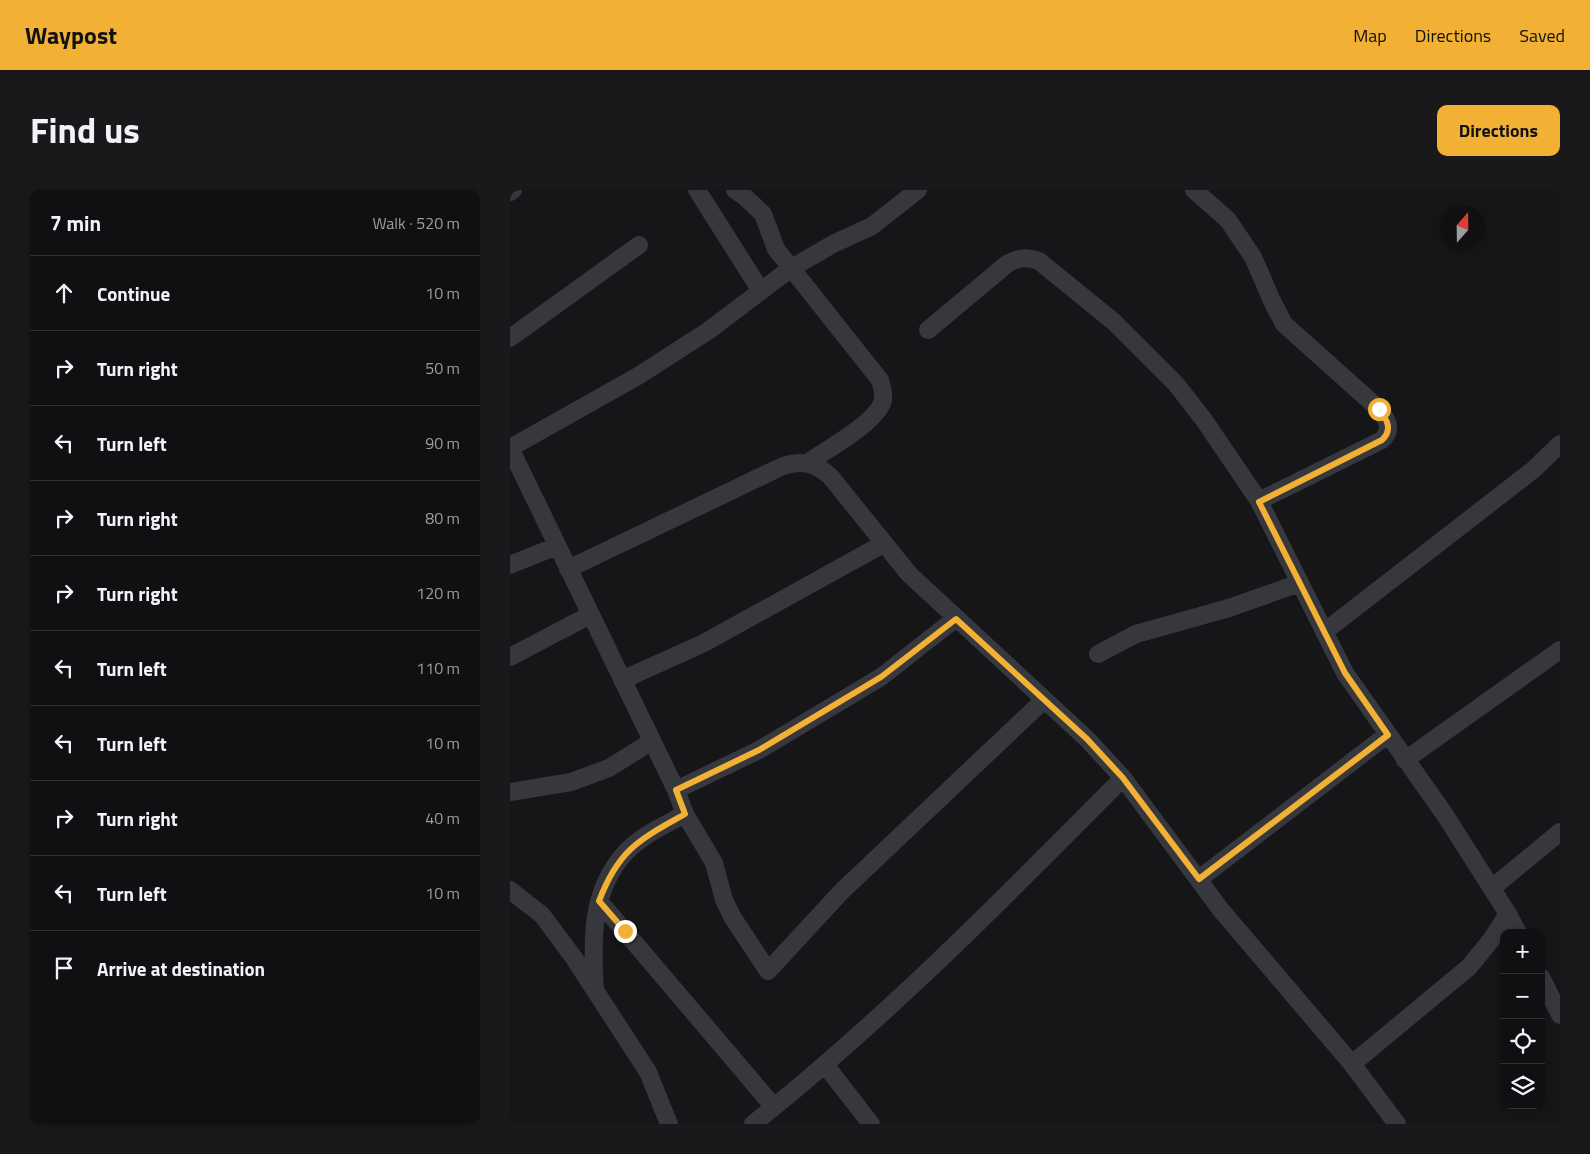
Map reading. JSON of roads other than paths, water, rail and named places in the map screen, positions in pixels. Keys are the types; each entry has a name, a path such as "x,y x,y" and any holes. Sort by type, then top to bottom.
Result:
{"street":[{"path":"697,190 761,291"},
{"path":"734,190 745,197 763,214 776,249 880,380 884,391 882,401 871,418 807,463"},
{"path":"918,190 872,226 833,244 790,269 708,331 638,376 510,448 676,790 685,814 714,863 724,900 733,918 768,971 842,891 1044,700"},
{"path":"1194,190 1228,220 1253,258 1284,324 1387,418 1386,436 1382,440 1259,502"},
{"path":"510,338 639,244"},
{"path":"928,330 1007,264 1016,258 1028,258 1039,261 1114,322 1176,384 1204,420 1259,502 1345,673 1445,815 1516,929"},
{"path":"1324,632 1533,470 1560,444"},
{"path":"568,569 783,466 796,462 820,467 830,476 909,574 1087,739 1123,778 1221,910 1352,1064 1397,1124"},
{"path":"622,680 704,643 883,544"},
{"path":"510,565 556,546"},
{"path":"1098,654 1136,634 1229,608 1300,583"},
{"path":"510,657 590,616"},
{"path":"676,790 759,750 881,677 956,619"},
{"path":"1405,760 1560,650"},
{"path":"1199,879 1388,735"},
{"path":"510,792 547,787 609,768 652,741"},
{"path":"753,1124 826,1066 990,912 1123,778"},
{"path":"596,993 592,946 599,901 609,875 627,851 648,835 685,814"},
{"path":"1492,888 1560,832"},
{"path":"510,890 542,915 596,993 648,1072 669,1124"},
{"path":"599,901 774,1107"},
{"path":"1352,1064 1469,967 1492,940 1508,914"},
{"path":"1545,985 1560,1016"},
{"path":"826,1066 871,1124"}]}
